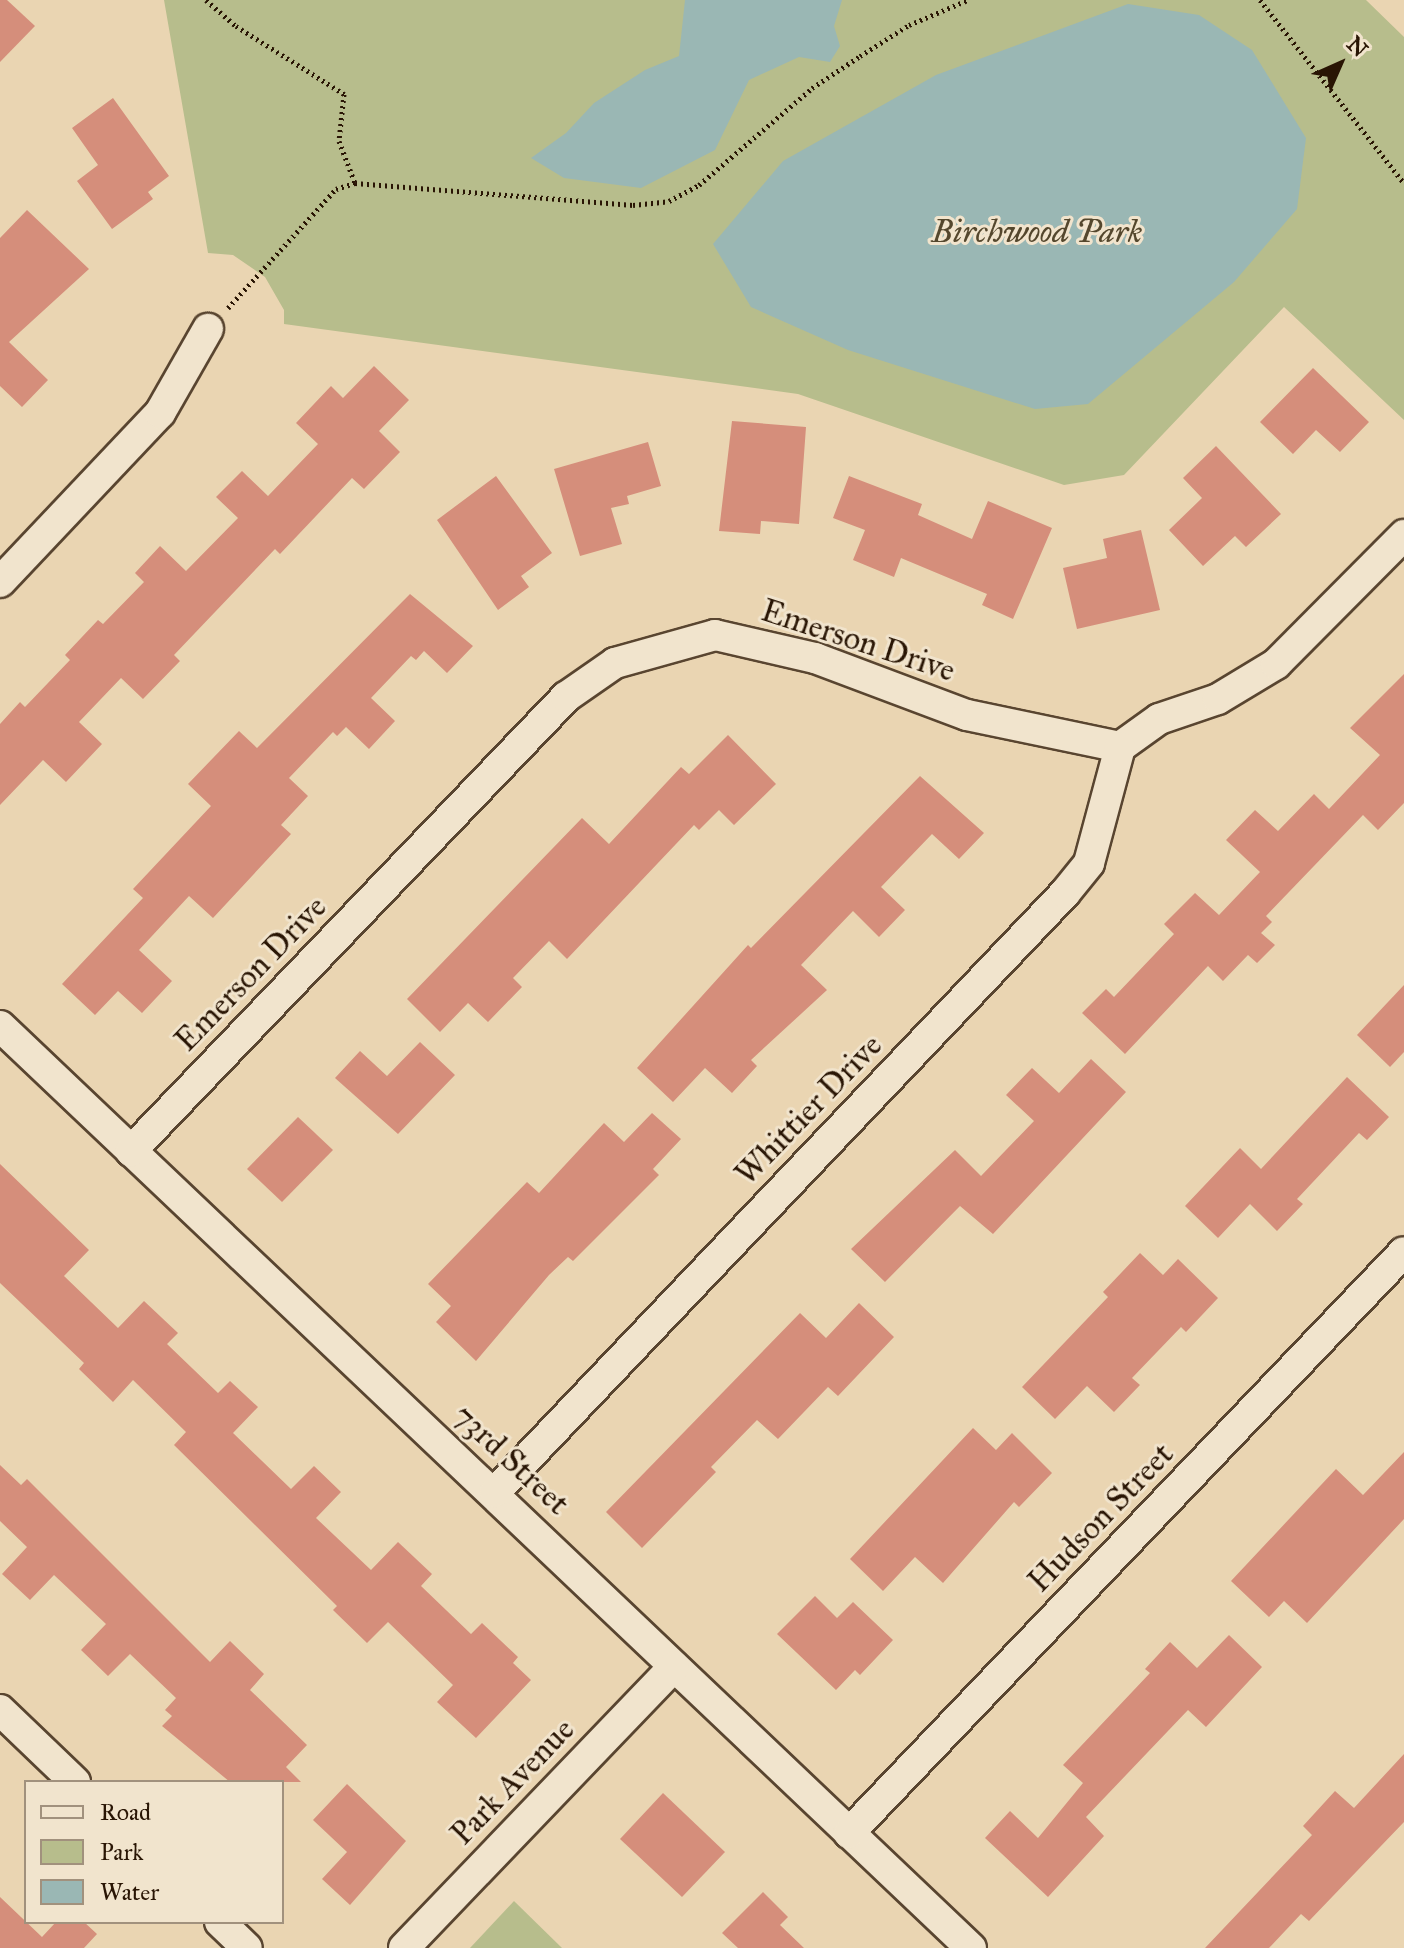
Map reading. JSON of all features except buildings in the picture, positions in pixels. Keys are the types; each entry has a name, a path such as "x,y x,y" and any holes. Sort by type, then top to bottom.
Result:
{"street":[{"path":"0,582 160,413 208,329"},
{"path":"1120,747 1159,719 1218,699 1276,664 1404,535"},
{"name":"Emerson Drive","path":"131,1151 566,697 615,663 715,635 815,658 967,715 1120,747"},
{"name":"Whittier Drive","path":"495,1492 1065,893 1089,863 1120,747"},
{"name":"73rd Street","path":"0,1026 495,1492 971,1948"},
{"name":"Hudson Street","path":"849,1833 1404,1252"},
{"name":"Park Avenue","path":"404,1948 674,1666"},
{"path":"0,1710 73,1780"},
{"path":"222,1924 247,1948"}],"path":[{"path":"206,0 236,26 344,94 339,141 355,183"},
{"path":"208,329 336,189 355,183 633,205 669,201 699,185 812,88 909,25 968,0"},
{"path":"1260,0 1404,183"}],"green space":[{"name":"Birchwood Park","path":"164,0 1366,0 1404,37 1404,420 1284,307 1124,475 1064,485 798,394 284,324 284,310 265,277 233,255 208,253"},
{"path":"514,1901 562,1948 470,1948"}],"water":[{"path":"685,0 842,0 834,26 840,46 830,62 799,57 749,80 715,150 641,188 564,178 531,158 566,133 594,103 645,70 679,56"},
{"path":"1128,4 1199,15 1252,50 1306,138 1297,209 1234,282 1088,404 1035,409 848,350 751,307 713,244 783,161 936,75"}]}
